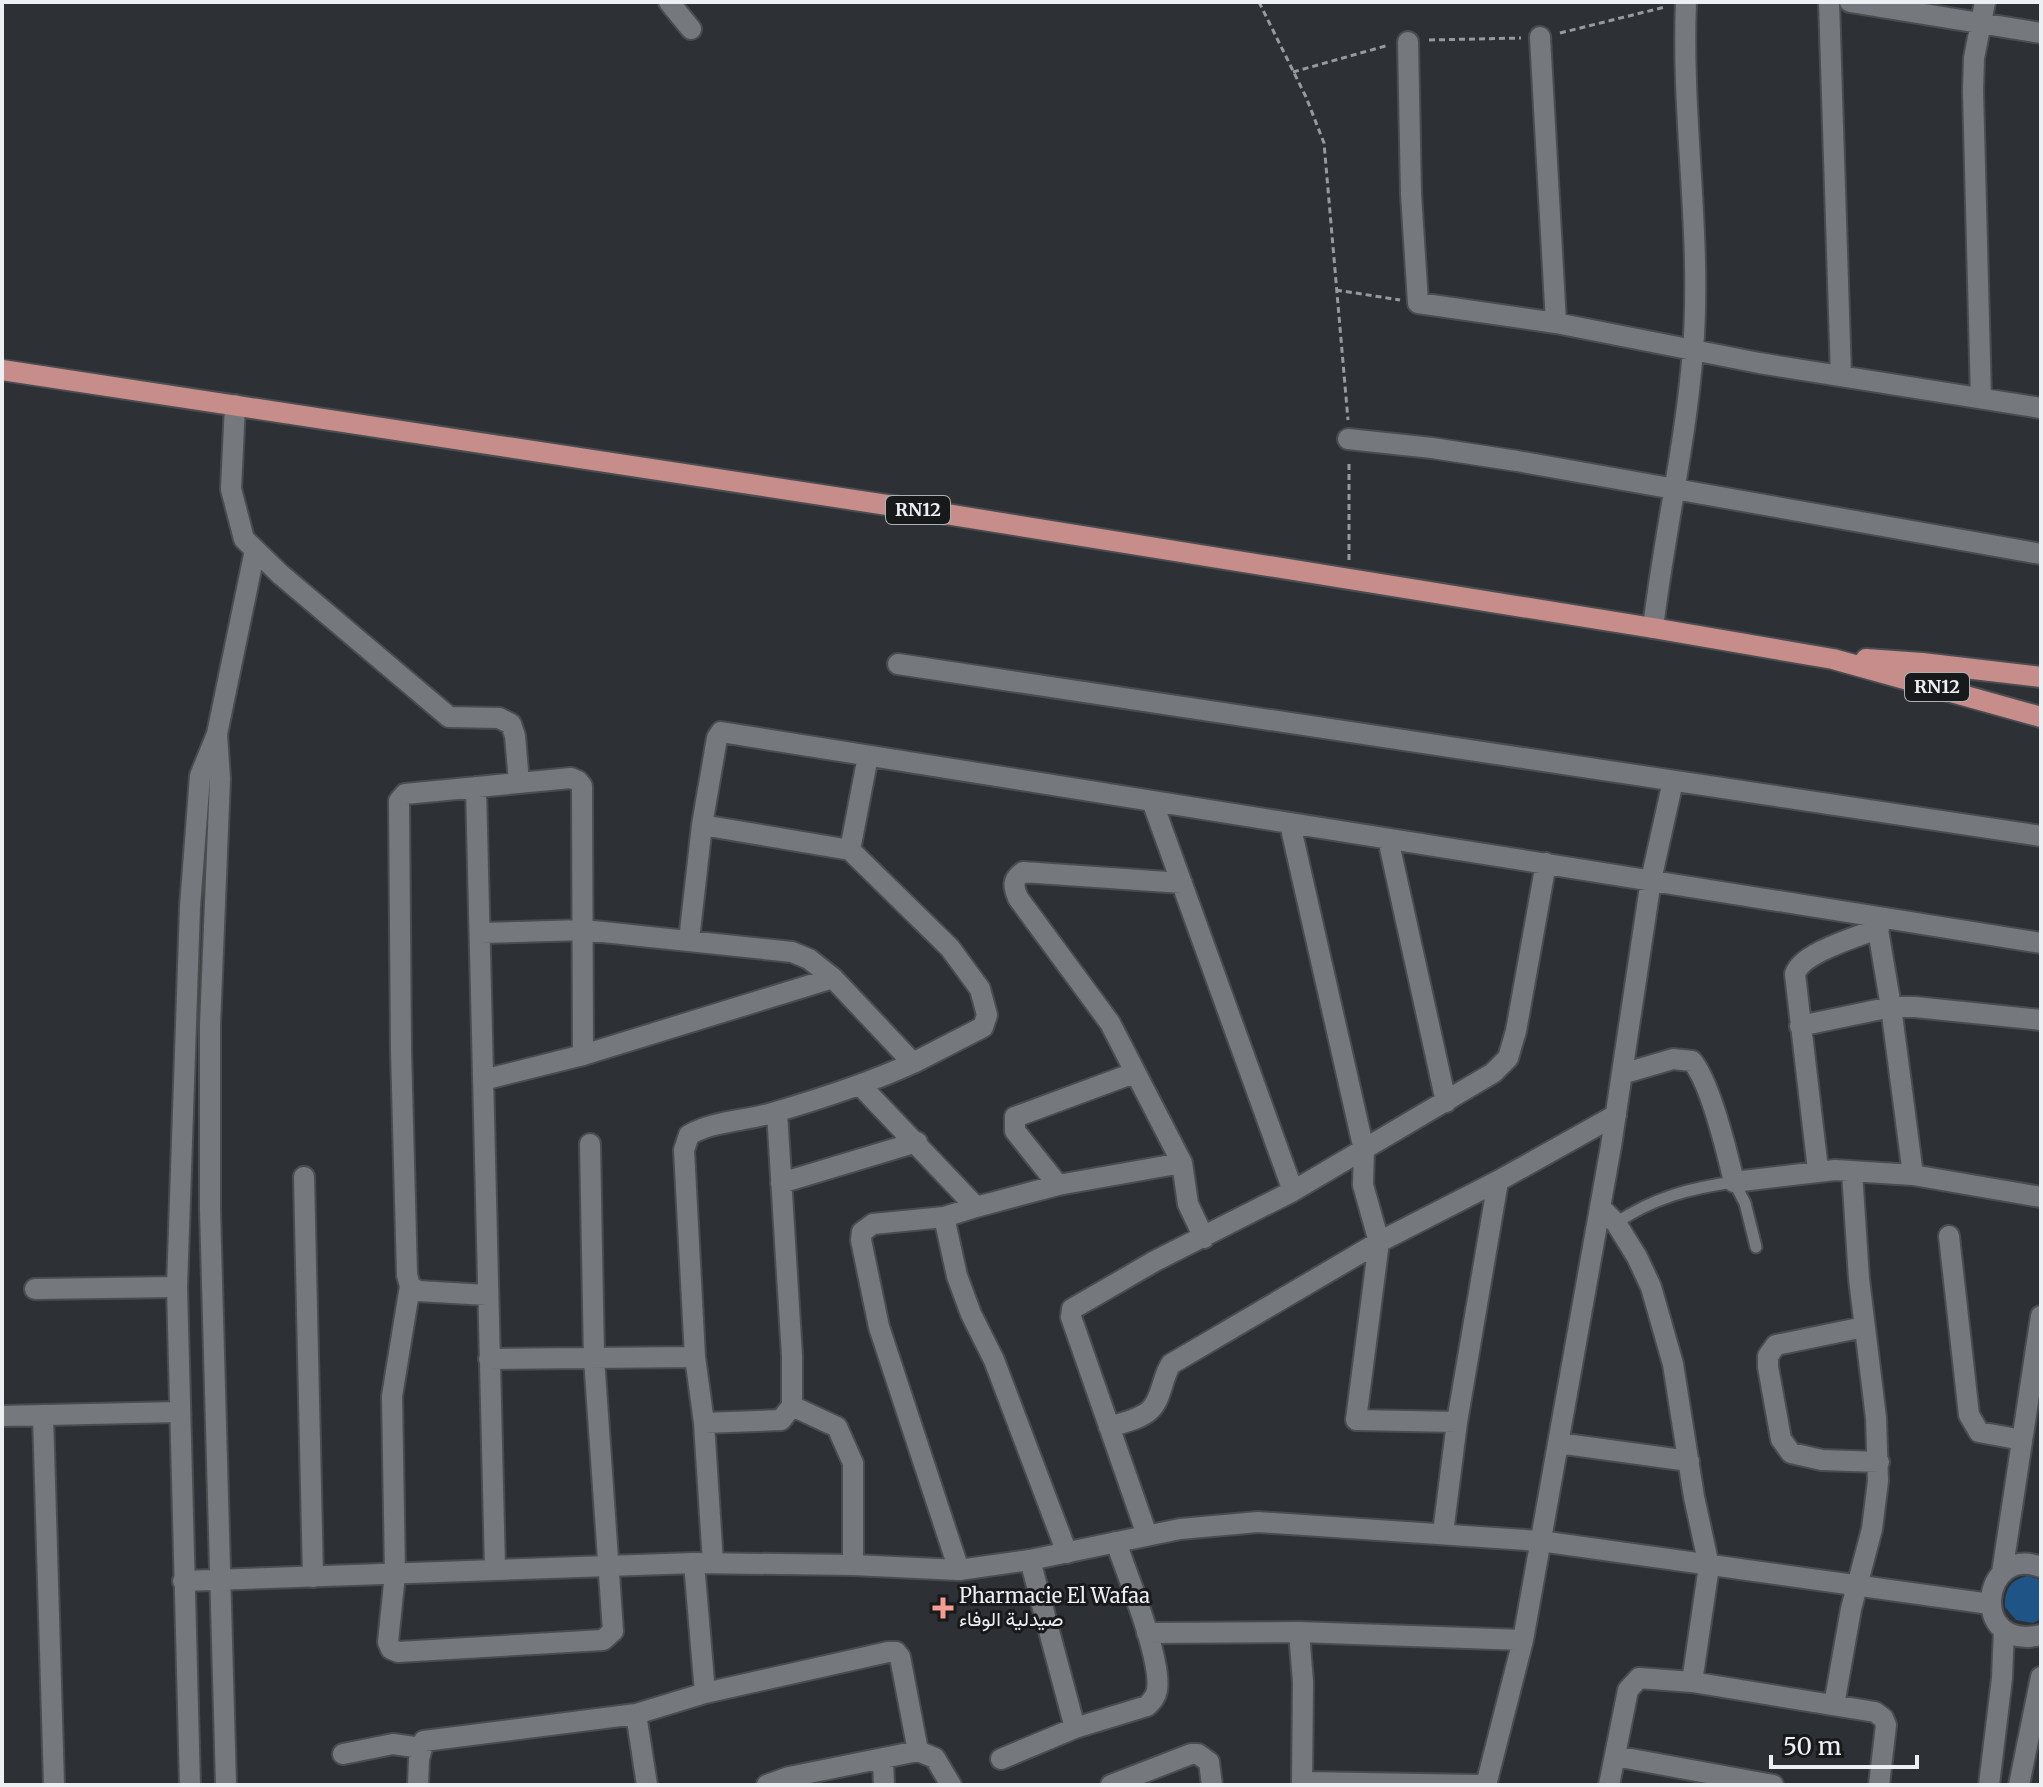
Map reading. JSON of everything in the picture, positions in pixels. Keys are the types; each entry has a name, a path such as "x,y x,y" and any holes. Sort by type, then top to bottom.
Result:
{"main road":[{"name":"RN12","path":"2,370 1038,529 1653,628 1833,659 2041,717"},
{"name":"RN12","path":"1833,659 1909,662 2041,677"}],"street":[{"path":"669,2 691,29"},
{"path":"1653,628 1693,350 1696,274 1685,43 1686,2"},
{"path":"1829,2 1841,376"},
{"path":"1850,2 2041,33"},
{"path":"1981,398 1973,91 1979,24 1985,2"},
{"path":"1540,37 1556,323"},
{"path":"1408,42 1411,194 1418,303 1556,323 1841,376 2041,408"},
{"path":"235,405 231,489 244,539 280,574 449,717 499,718 511,724 519,782"},
{"path":"1348,439 1517,461 2041,554"},
{"path":"190,1785 177,1287 190,907 200,776 217,734 255,550"},
{"path":"898,664 2041,836"},
{"path":"689,940 702,825 717,738 721,732 1651,880 1877,922 2041,943"},
{"path":"217,734 220,779 210,1025 210,1210 226,1785"},
{"path":"850,850 868,756"},
{"path":"583,1055 582,786 571,778 405,794 399,801 401,1050 407,1275 410,1286 392,1396 395,1574 388,1642 391,1649 398,1652 603,1640 613,1631 594,1358 590,1144"},
{"path":"1486,1785 1523,1640 1601,1208 1651,880 1673,781"},
{"path":"476,787 495,1569"},
{"path":"1152,801 1293,1191"},
{"path":"1290,824 1364,1150 1363,1185 1379,1242 1356,1420 1457,1422"},
{"path":"702,825 850,850 950,948 980,989 987,1015 983,1027 861,1086 777,1112 700,1129 689,1135 685,1142 695,1357 704,1423 705,1693"},
{"path":"1388,839 1446,1102"},
{"path":"1147,1535 1071,1317 1072,1309 1155,1261 1293,1191 1446,1102 1501,1066 1511,1050 1546,863"},
{"path":"1182,883 1023,872 1016,877 1013,886 1018,898 1110,1023 1182,1163 1188,1204 1204,1238"},
{"path":"1877,922 1913,1175"},
{"path":"1818,1170 1795,980 1801,962 1877,922"},
{"path":"480,933 584,930 792,952 809,959 833,978 913,1063"},
{"path":"483,1080 583,1055 833,978"},
{"path":"1800,1026 1891,1007 2041,1020"},
{"path":"1622,1074 1673,1059 1692,1061 1699,1070 1716,1118 1734,1182 1818,1170 1913,1175 2041,1197"},
{"path":"1058,1185 1015,1131 1015,1117 1134,1073"},
{"path":"861,1086 976,1207"},
{"path":"704,1423 781,1420 792,1406 792,1356 777,1112"},
{"path":"1109,1427 1148,1413 1154,1406 1165,1372 1171,1364 1379,1242 1498,1181 1616,1115"},
{"path":"781,1183 917,1142"},
{"path":"959,1570 879,1327 862,1232 873,1224 944,1217 1058,1185 1182,1163"},
{"path":"1834,1705 1851,1609 1876,1506 1879,1462 1853,1217 1852,1172"},
{"path":"304,1177 313,1577"},
{"path":"1443,1533 1457,1422 1498,1181"},
{"path":"1601,1208 1616,1223 1651,1287 1666,1333 1679,1392 1694,1497 1709,1566 1692,1682"},
{"path":"944,1217 957,1276 971,1314 994,1360 1067,1553"},
{"path":"1949,1236 1969,1415 1979,1432 2022,1440"},
{"path":"410,1286 418,1291 487,1295"},
{"path":"35,1289 177,1287"},
{"path":"2041,1316 2002,1573 1992,1587 1990,1604 1994,1619 2004,1630 2029,1638 2041,1635"},
{"path":"1864,1327 1776,1345 1768,1356 1768,1367 1781,1439 1791,1453 1822,1460 1879,1462"},
{"path":"489,1359 695,1357"},
{"path":"792,1406 837,1427 853,1463 853,1565"},
{"path":"2,1416 178,1412"},
{"path":"43,1415 54,1785"},
{"path":"1558,1443 1689,1461"},
{"path":"183,1581 703,1563 959,1570 1030,1560 1147,1535 1217,1524 1258,1522 1540,1541 1990,1604"},
{"path":"1001,1759 1075,1728 1147,1706 1154,1699 1157,1678 1147,1633 1116,1542"},
{"path":"1030,1560 1075,1728"},
{"path":"2002,1573 2024,1564 2041,1567"},
{"path":"1989,1785 2002,1678 2004,1630"},
{"path":"1147,1633 1299,1632 1523,1640"},
{"path":"1299,1632 1303,1682 1302,1783 1478,1785"},
{"path":"418,1785 424,1741 636,1714 705,1693 896,1652 900,1657 918,1751"},
{"path":"2019,1785 2041,1677"},
{"path":"1609,1785 1626,1699 1634,1682 1639,1678 1650,1678 1868,1710 1883,1718 1886,1737 1879,1785"},
{"path":"636,1714 647,1785"},
{"path":"343,1754 393,1744 421,1748"},
{"path":"767,1785 918,1751 935,1758 951,1785"},
{"path":"1111,1785 1198,1754 1209,1762 1212,1785"},
{"path":"1615,1756 1773,1785"},
{"path":"883,1760 884,1785"}],"lane":[{"path":"1616,1223 1660,1198 1697,1187 1734,1182 1745,1203 1756,1247"}],"path":[{"path":"1259,2 1306,97 1324,143 1348,439 1348,580"},
{"path":"1293,72 1359,52 1408,42 1540,37 1686,2"},
{"path":"1336,290 1418,303"}],"shaded area":[{"path":"2028,1576 2041,1580 2041,1619 2033,1623 2016,1620 2005,1607 2010,1586"}],"place":[{"name":"Pharmacie El Wafaa صيدلية الوفاء","path":"943,1608"}]}
